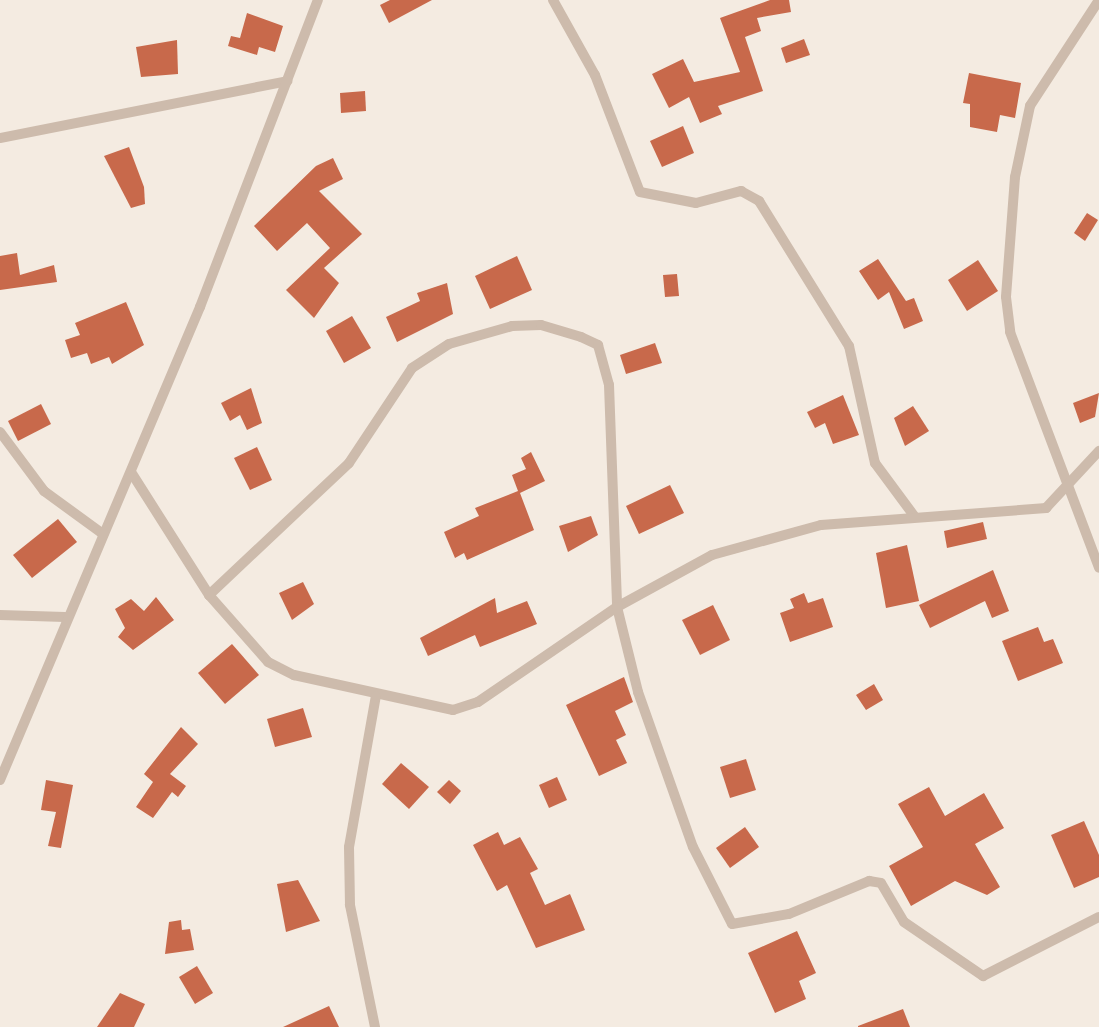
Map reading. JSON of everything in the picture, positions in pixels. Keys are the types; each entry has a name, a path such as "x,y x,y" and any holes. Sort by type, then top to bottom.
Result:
{"street":[{"path":"0,780 65,617 131,472 318,0"},
{"path":"553,0 595,75 640,192 696,204 741,191 759,201 849,346 875,463 915,517"},
{"path":"1099,0 1030,106 1015,177 1006,297 1010,332 1099,568"},
{"path":"0,138 287,81"},
{"path":"209,595 349,463 412,368 449,344 541,325 597,345 604,358 617,607 648,730 693,847 732,924 789,914 869,881 881,883 904,922 983,976 1099,916"},
{"path":"0,432 44,491 103,534"},
{"path":"131,472 209,595 280,670 433,709 468,707 617,607 712,555 776,535 915,517 1046,508 1099,451"},
{"path":"0,615 65,617"},
{"path":"375,1027 350,905 349,846 376,696"}],"building":[{"path":"390,0 432,0 389,23 380,5"},
{"path":"770,0 789,0 791,12 757,18 761,31 745,37 763,91 718,106 722,114 700,123 689,97 669,108 652,74 683,59 694,82 740,72 720,18"},
{"path":"247,13 283,26 275,52 259,47 257,55 228,46 231,36 240,38"},
{"path":"804,39 810,55 786,63 781,48"},
{"path":"177,40 178,74 141,77 136,47"},
{"path":"969,73 1021,83 1015,118 1000,115 997,132 970,127 970,104 963,103"},
{"path":"365,91 366,111 341,113 340,93"},
{"path":"683,126 694,153 662,167 650,141"},
{"path":"129,147 144,187 145,204 131,208 104,156"},
{"path":"333,158 343,179 319,191 362,234 324,268 339,283 314,318 286,290 330,248 307,223 277,251 254,226 316,166"},
{"path":"1087,213 1098,220 1085,241 1074,233"},
{"path":"17,253 20,275 54,265 57,282 0,290 0,256"},
{"path":"517,256 532,290 490,309 475,276"},
{"path":"878,259 906,301 914,298 923,321 904,329 889,292 878,300 859,271"},
{"path":"978,260 998,291 967,311 948,280"},
{"path":"677,274 679,296 665,297 663,275"},
{"path":"447,283 453,314 397,342 386,317 420,301 417,293"},
{"path":"126,302 144,345 112,364 109,357 91,364 87,353 71,358 65,340 80,335 75,323"},
{"path":"352,316 371,348 344,363 326,331"},
{"path":"655,343 662,363 626,374 620,355"},
{"path":"251,388 262,423 247,430 240,415 230,421 221,403"},
{"path":"1099,393 1095,417 1080,423 1073,403"},
{"path":"843,395 859,435 833,444 825,423 815,428 807,412"},
{"path":"41,404 51,424 18,441 8,421"},
{"path":"913,406 929,431 905,446 894,418"},
{"path":"257,447 272,480 250,490 234,458"},
{"path":"531,452 545,481 520,493 534,530 467,560 464,553 455,558 444,532 479,516 475,508 518,491 512,475 526,469 521,458"},
{"path":"670,485 684,513 639,534 626,506"},
{"path":"591,516 598,535 568,552 559,526"},
{"path":"58,519 77,542 32,578 13,555"},
{"path":"983,522 987,539 947,548 944,531"},
{"path":"907,545 919,601 886,608 876,553"},
{"path":"993,570 1009,611 992,618 985,601 930,628 919,605"},
{"path":"303,582 314,604 292,620 279,593"},
{"path":"804,593 808,603 823,598 833,627 790,642 780,613 794,608 790,599"},
{"path":"156,597 174,620 133,650 118,637 125,628 115,609 131,599 144,611"},
{"path":"495,598 497,613 527,601 537,624 480,647 475,635 428,656 420,638"},
{"path":"713,605 730,640 700,655 682,620"},
{"path":"1038,627 1044,642 1053,639 1063,663 1018,681 1002,641"},
{"path":"232,644 259,675 225,704 198,673"},
{"path":"624,677 633,702 615,711 626,735 616,740 627,763 599,776 566,705"},
{"path":"874,684 883,700 866,710 856,695"},
{"path":"303,708 312,737 275,747 267,719"},
{"path":"181,727 198,744 170,774 186,786 178,797 172,792 153,818 136,807 153,782 144,774"},
{"path":"746,759 756,790 730,798 720,767"},
{"path":"401,763 429,787 409,809 382,784"},
{"path":"557,777 567,800 549,808 539,785"},
{"path":"46,780 73,785 61,848 48,846 56,812 41,810"},
{"path":"449,780 461,791 450,804 437,792"},
{"path":"929,787 945,816 984,793 1004,828 975,844 1000,887 987,895 955,881 911,906 889,866 923,847 898,804"},
{"path":"1084,821 1099,855 1099,877 1074,888 1051,835"},
{"path":"745,827 759,847 730,868 716,848"},
{"path":"498,832 504,845 520,837 538,869 530,873 545,905 570,894 585,930 536,948 507,885 497,891 473,845"},
{"path":"298,880 320,921 286,932 277,884"},
{"path":"181,920 182,930 190,929 194,950 165,954 169,922"},
{"path":"797,931 816,973 799,981 806,999 775,1013 748,953"},
{"path":"197,966 213,993 195,1004 179,977"},
{"path":"120,993 145,1004 134,1027 97,1027"},
{"path":"329,1006 339,1027 283,1027"},
{"path":"903,1009 910,1027 858,1027 858,1026"}]}
